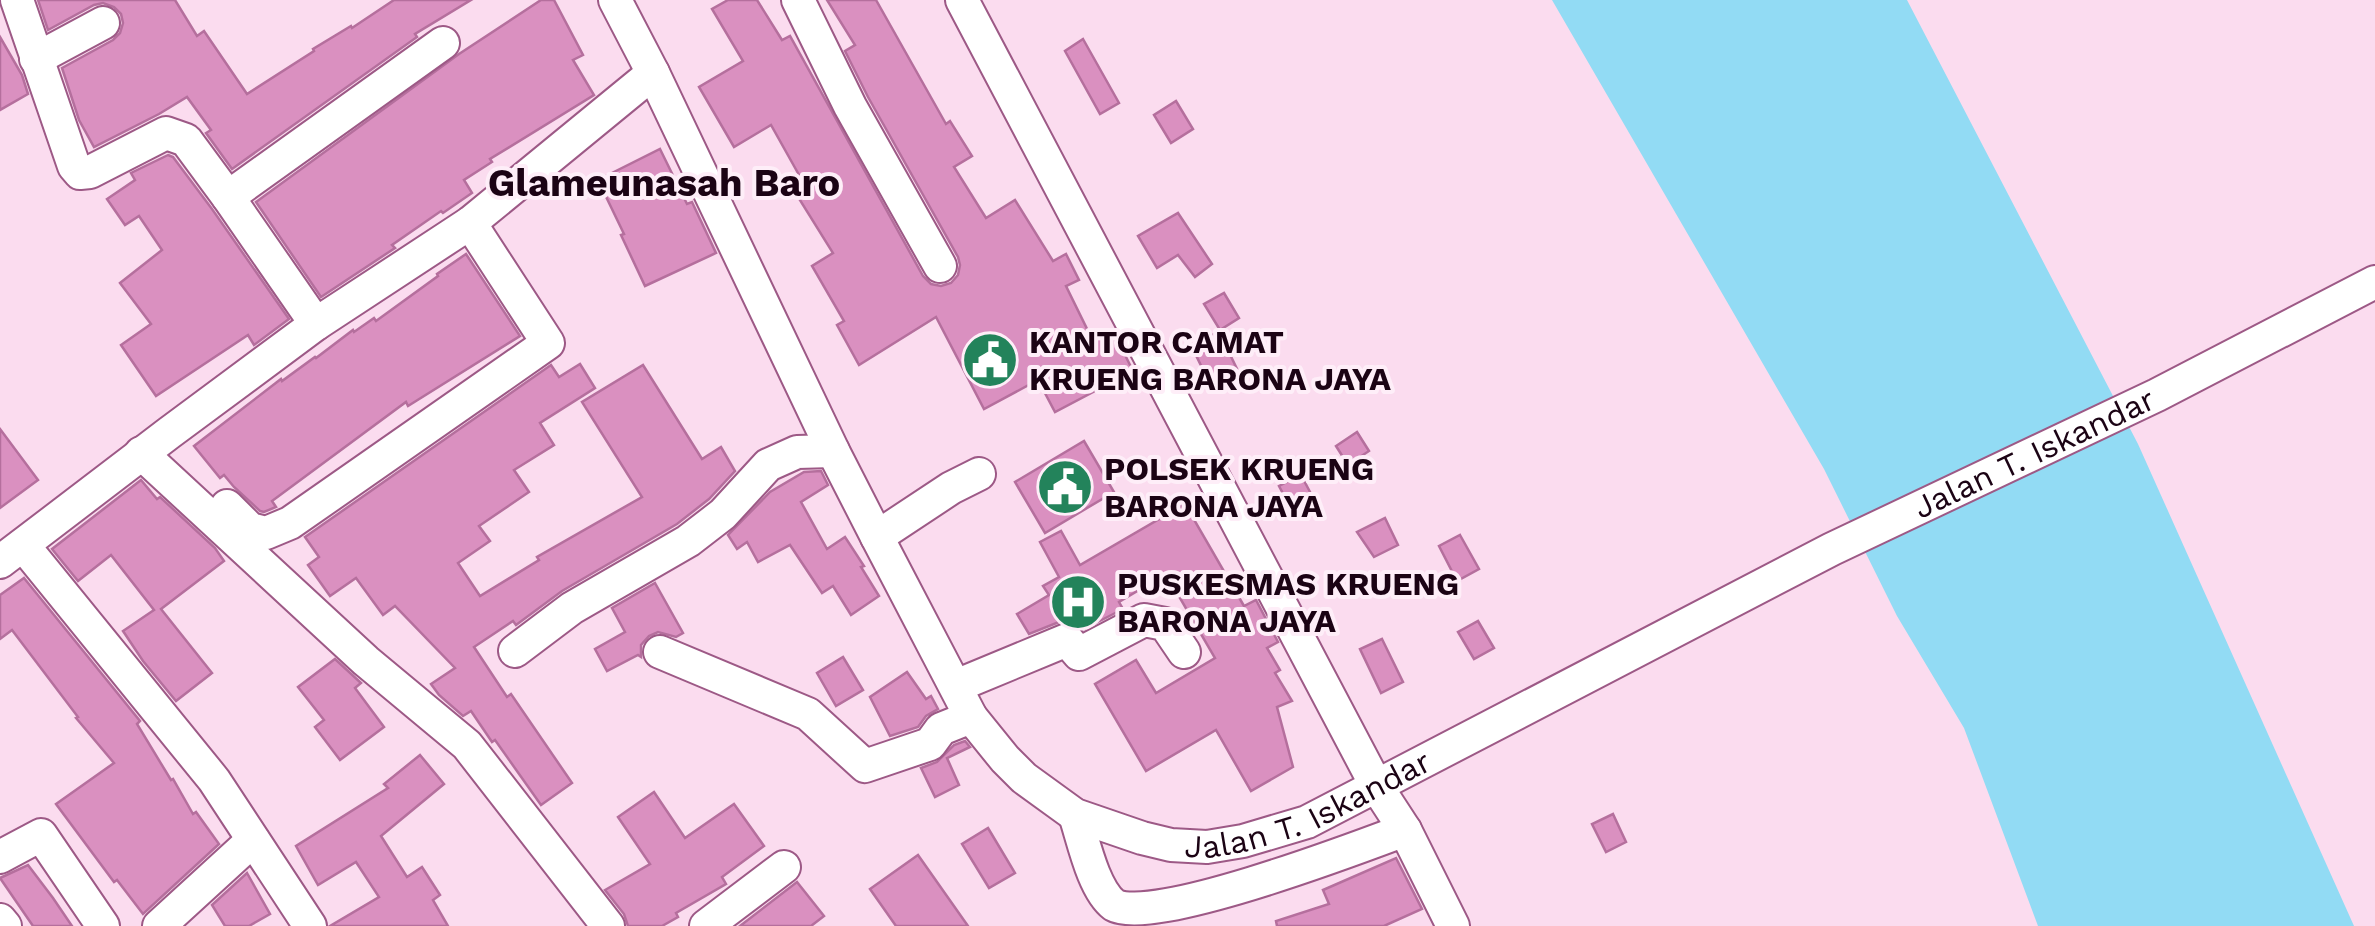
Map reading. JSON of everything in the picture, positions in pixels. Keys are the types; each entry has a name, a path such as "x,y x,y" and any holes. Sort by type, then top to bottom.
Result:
{"street":[{"path":"17,0 69,158 80,172 90,172 166,134 186,140 316,324"},
{"name":"Jalan T. Iskandar","path":"615,0 833,451 971,716 1024,778 1075,814 1171,845 1207,847 1260,837 1308,822 1832,549 2157,395 2375,282"},
{"path":"798,0 850,106 940,266"},
{"path":"962,0 1453,926"},
{"path":"36,58 103,23"},
{"path":"228,197 443,43"},
{"path":"310,926 214,780 12,553 316,324 470,223 653,73"},
{"path":"150,447 250,529 266,534 290,523 548,343 470,223"},
{"path":"150,447 366,661 466,745 608,926"},
{"path":"515,650 572,608 688,541 723,514 768,465 797,452 833,451"},
{"path":"877,536 978,474"},
{"path":"956,686 1067,640 1079,654 1144,620 1165,624 1184,652"},
{"path":"660,652 808,714 865,766 930,744 941,729 971,716"},
{"path":"1075,814 1099,886 1107,899 1131,913 1252,888 1404,830"},
{"path":"0,857 41,835 103,926"},
{"path":"159,926 253,840"},
{"path":"706,926 784,867"},
{"path":"0,920 5,926"}],"water":[{"path":"1552,0 1907,0 2138,444 2354,926 2038,926 1964,728 1897,616 1824,469"}],"building":[{"path":"38,0 175,0 197,36 204,31 247,94 394,0 471,0 415,34 417,37 232,169 187,97 94,147 79,120 62,68 113,40 120,33 121,14 103,3 48,30"},
{"path":"541,0 554,0 583,55 573,60 594,95 490,159 492,162 464,180 472,193 321,297 256,202 459,54"},
{"path":"728,0 757,0 782,40 790,36 923,276 931,284 941,286 958,275 958,257 868,97 845,51 855,45 827,0 876,0 946,124 950,121 972,156 954,167 986,218 1015,200 1053,261 1066,254 1079,280 1066,286 1093,341 1113,331 1133,371 1055,412 1038,380 984,409 936,317 859,365 837,325 844,321 812,266 833,253 798,197 808,191 771,125 734,147 699,87 743,61 712,9"},
{"path":"0,37 28,94 0,110"},
{"path":"1083,39 1119,103 1100,114 1065,51"},
{"path":"1176,101 1193,129 1171,143 1154,115"},
{"path":"660,149 687,204 692,202 716,253 645,286 598,180"},
{"path":"168,155 212,209 289,319 254,345 248,335 156,396 121,345 151,324 120,283 162,250 139,216 125,225 107,199 135,180 131,173"},
{"path":"1178,213 1212,264 1195,277 1178,255 1157,268 1138,236"},
{"path":"466,254 520,336 408,406 406,402 272,501 276,507 264,512 224,475 220,478 194,446 281,379 353,330 374,318 376,321"},
{"path":"1224,293 1239,318 1220,330 1204,304"},
{"path":"1219,332 1239,373 1211,386 1191,345"},
{"path":"580,364 595,388 540,423 554,445 514,470 529,492 479,526 490,541 458,563 480,596 539,560 537,557 642,497 582,402 643,365 702,459 721,447 735,471 709,499 677,524 474,647 572,783 541,805 471,711 463,716 431,684 455,668 395,606 383,615 356,578 330,596 308,565 319,557 305,537 551,365 559,377"},
{"path":"0,429 38,480 0,508"},
{"path":"1357,432 1369,451 1348,465 1336,446"},
{"name":"POLSEK KRUENG BARONA JAYA","path":"1084,441 1114,492 1045,533 1015,482"},
{"path":"821,471 828,485 801,502 827,549 845,537 879,596 851,615 833,586 822,593 790,545 758,562 747,542 737,549 728,535 770,492 804,472"},
{"path":"1301,475 1318,507 1296,518 1279,486"},
{"path":"141,480 157,499 160,497 215,548 224,561 161,609 212,673 176,701 123,631 154,610 111,555 78,581 52,549"},
{"path":"1185,504 1244,606 1256,600 1278,642 1267,648 1280,670 1275,673 1292,701 1277,707 1293,767 1251,791 1216,730 1146,771 1095,684 1136,660 1156,693 1215,658 1166,574 1119,602 1123,609 1084,629 1074,619 1029,634 1017,614 1049,595 1043,586 1059,577 1040,542 1061,531 1080,565"},
{"path":"1385,518 1398,545 1374,557 1357,532"},
{"path":"1460,535 1479,569 1457,581 1439,546"},
{"path":"24,578 140,721 137,724 171,780 219,844 143,914 56,804 114,763 12,630 0,639 0,595"},
{"path":"655,583 683,633 676,637 658,632 649,636 641,645 641,657 607,671 595,649 625,632 612,608"},
{"path":"1478,621 1494,648 1474,659 1458,632"},
{"path":"1382,639 1403,682 1381,693 1360,649"},
{"path":"843,657 863,690 836,706 817,673"},
{"path":"335,659 361,683 355,688 384,727 340,760 315,727 324,720 298,687"},
{"path":"907,672 938,709 918,727 890,736 870,697"},
{"path":"965,741 970,747 947,758 959,785 935,797 921,768 937,762 954,745"},
{"path":"420,755 444,784 381,836 407,877 422,867 440,895 433,900 448,926 330,926 379,897 356,862 318,885 296,846 388,788 384,784"},
{"path":"654,792 685,838 734,804 764,846 722,877 726,884 676,913 678,917 662,926 628,926 624,914 605,890 650,864 618,817"},
{"path":"1613,814 1626,842 1606,852 1592,824"},
{"path":"988,828 1015,873 989,888 962,844"},
{"path":"918,855 968,926 896,926 870,889"},
{"path":"1396,858 1422,909 1384,926 1277,926 1276,921 1329,904 1323,890"},
{"path":"28,865 72,926 33,926 0,878"},
{"path":"247,873 270,914 249,926 225,926 212,905"},
{"path":"797,882 824,916 811,926 740,926"}],"place":[{"name":"KANTOR CAMAT KRUENG BARONA JAYA","path":"990,360"},
{"name":"POLSEK KRUENG BARONA JAYA","path":"1065,487"},
{"name":"PUSKESMAS KRUENG BARONA JAYA","path":"1078,602"}],"district":[{"name":"Glameunasah Baro","path":"664,183"}]}
